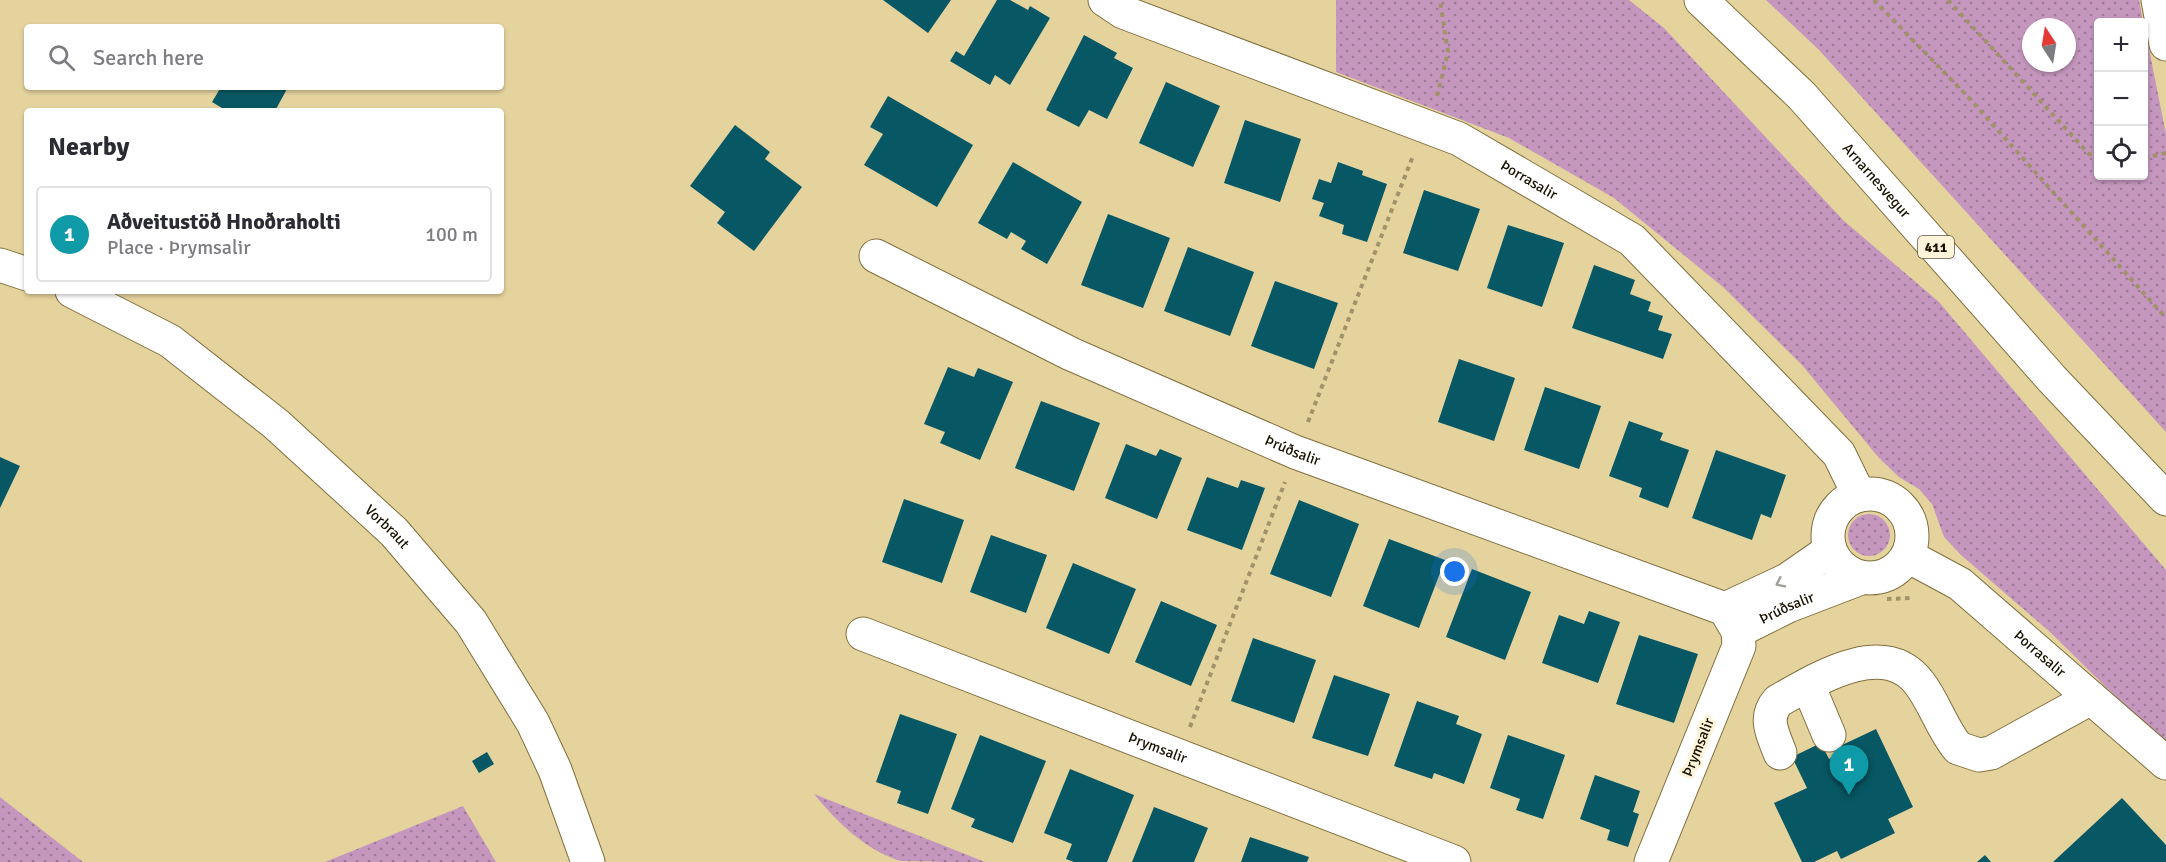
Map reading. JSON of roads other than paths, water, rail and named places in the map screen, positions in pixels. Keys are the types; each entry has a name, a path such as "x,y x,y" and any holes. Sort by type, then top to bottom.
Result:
{"street":[{"name":"Þorrasalir","path":"1105,0 1123,12 1459,139 1632,240 1839,454 1859,495"},
{"name":"Arnarnesvegur","path":"1701,0 1802,96 2052,379 2166,499"},
{"path":"2158,0 2166,44"},
{"name":"Þrúðsalir","path":"876,256 1071,354 1295,452 1731,620 1788,606 1861,578"},
{"path":"0,265 24,273"},
{"name":"Vorbraut","path":"78,294 170,341 276,424 394,532 471,622 533,723 555,770 588,862"},
{"path":"1873,494 1887,497 1899,505 1908,517 1912,530 1912,543 1908,556 1900,567 1889,574 1861,578 1848,573 1837,564 1829,551 1827,537 1829,523 1835,510 1846,501 1859,495 1873,494"},
{"name":"Þrúðsalir","path":"1731,620 1829,551"},
{"name":"Þorrasalir","path":"1908,556 1960,584 2166,763"},
{"name":"Þrymsalir","path":"1651,862 1739,646 1731,620"},
{"name":"Þrymsalir","path":"862,634 1454,862"},
{"path":"1780,753 1769,723 1772,708 1778,701 1808,685 1857,663 1874,661 1891,664 1918,681 1958,748 1979,755 1991,753 2071,706 2091,698"},
{"path":"1808,685 1829,735"}],"place":[{"name":"Aðveitustöð Hnoðraholti","path":"1849,795"}]}
